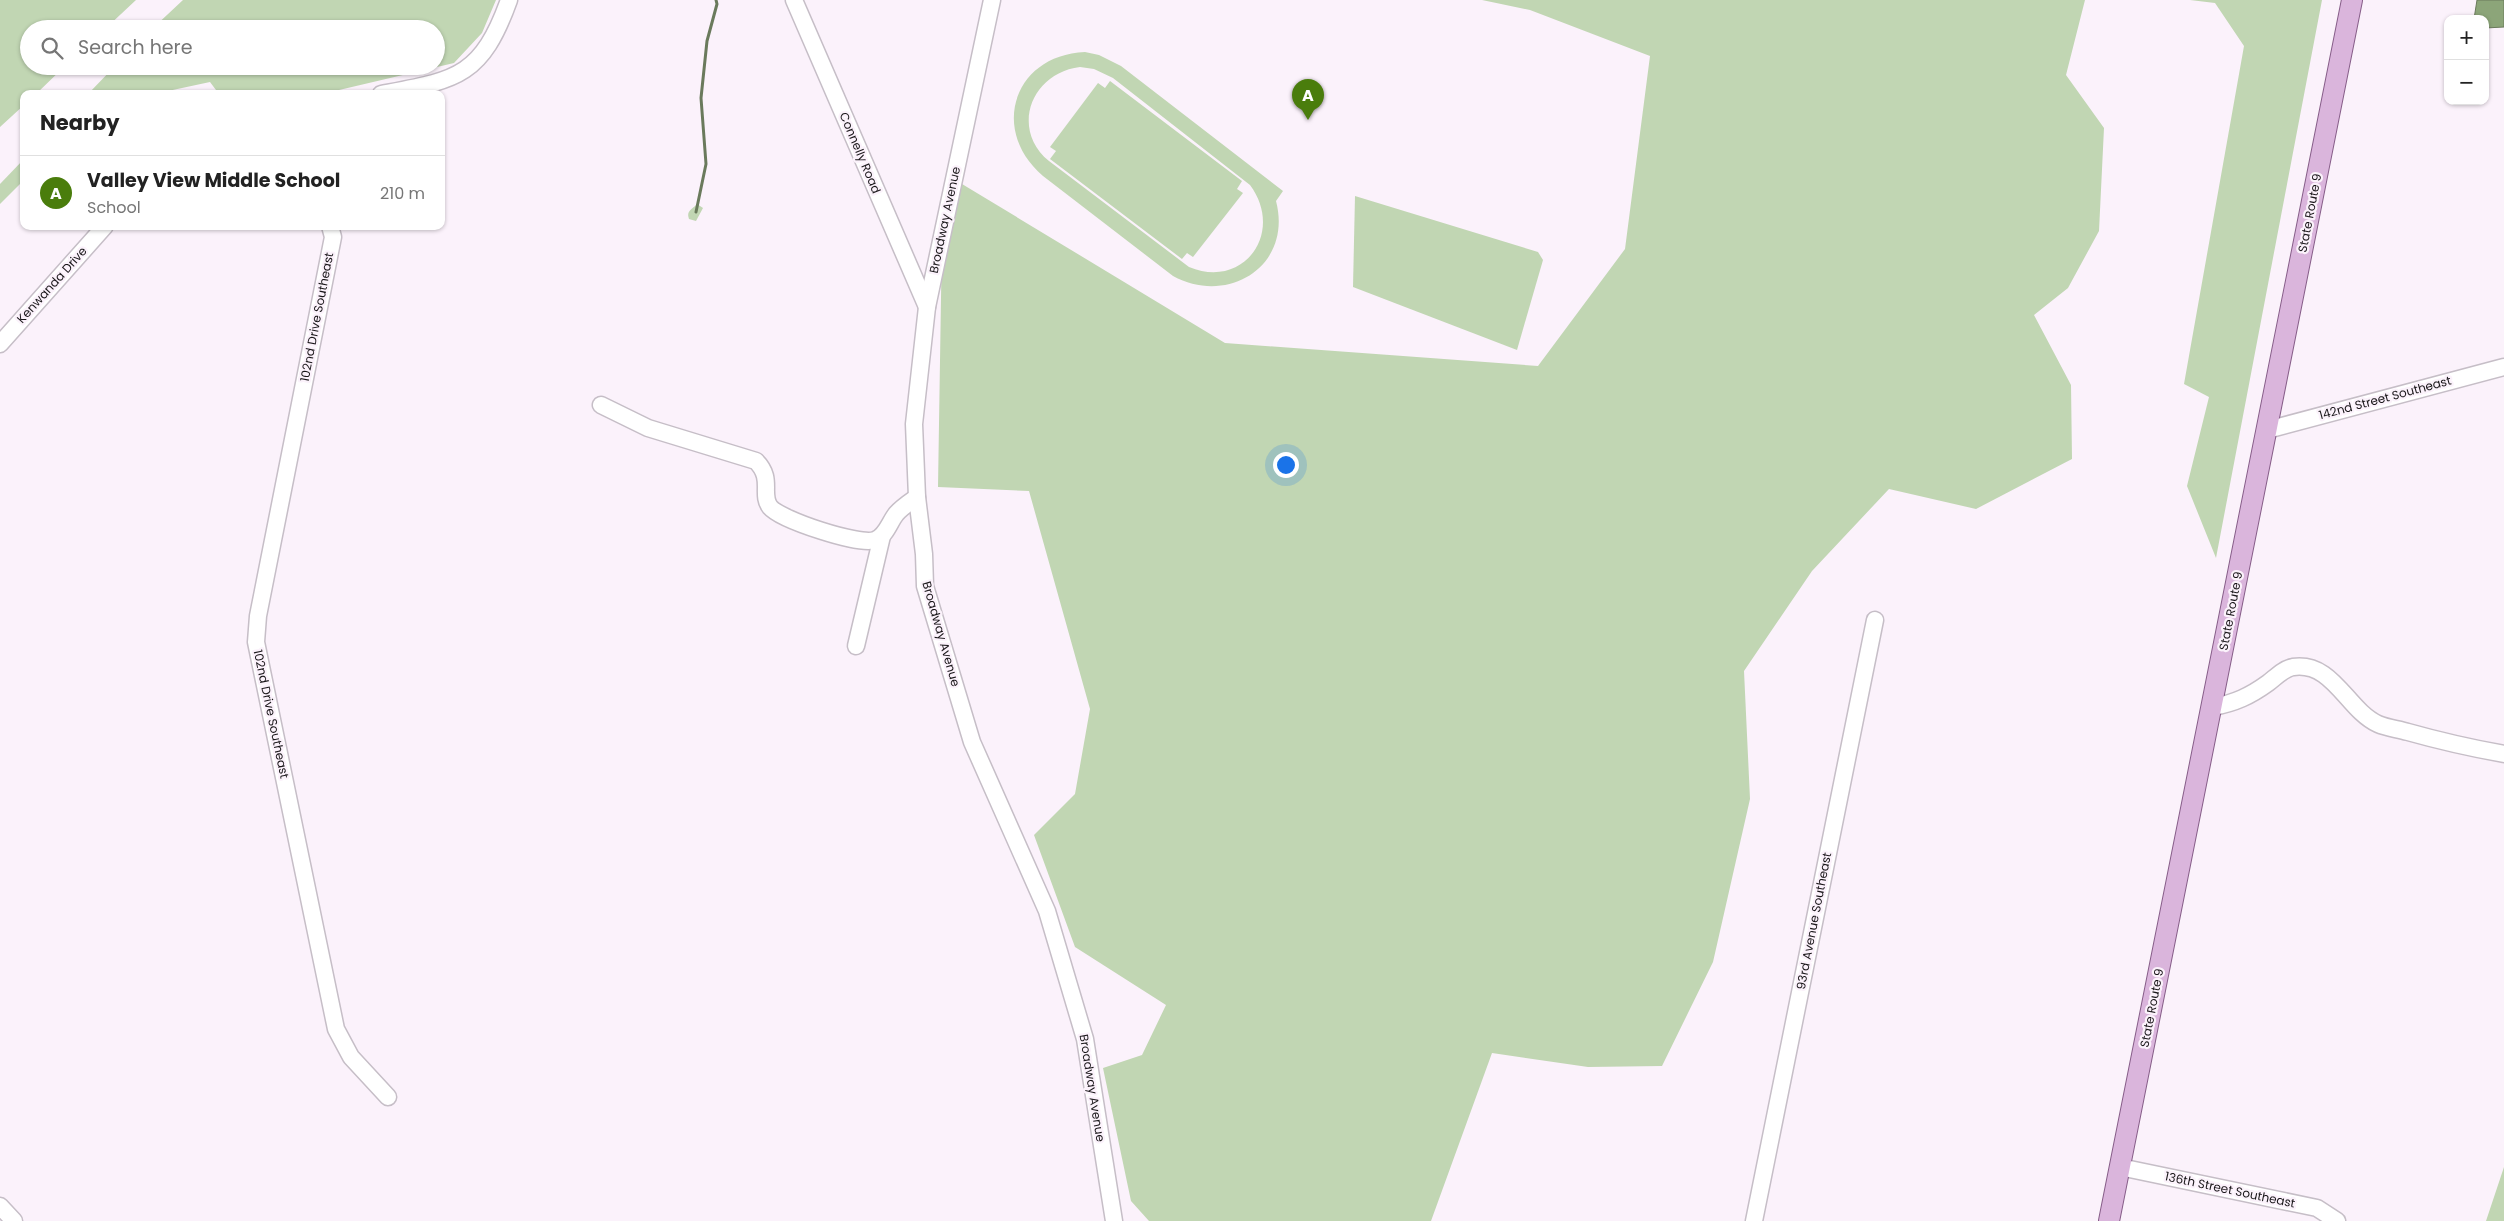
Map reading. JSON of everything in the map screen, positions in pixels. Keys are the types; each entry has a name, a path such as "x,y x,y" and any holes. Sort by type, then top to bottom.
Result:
{"main road":[{"name":"State Route 9","path":"2109,1221 2213,707 2352,0"}],"street":[{"path":"401,90 440,82 463,72 482,54 498,31 509,0"},
{"name":"Connelly Road","path":"794,0 927,307"},
{"name":"Broadway Avenue","path":"992,0 927,307 914,424 917,497 924,554 925,586 972,742 1047,910 1086,1039 1114,1221"},
{"name":"Kenwanda Drive","path":"0,344 100,230"},
{"name":"102nd Drive Southeast","path":"331,230 332,236 327,265 258,616 256,642 336,1029 351,1057 388,1097"},
{"name":"142nd Street Southeast","path":"2267,430 2504,367"},
{"path":"601,405 648,428 756,461 764,469 769,505 776,513 786,519 866,542 874,541 882,536"},
{"path":"856,646 882,536 897,513 917,497"},
{"name":"93rd Avenue Southeast","path":"1754,1221 1875,620"},
{"path":"2213,707 2233,704 2243,699 2292,667 2311,667 2329,677 2361,713 2378,724 2458,746 2504,754"},
{"name":"136th Street Southeast","path":"2120,1167 2317,1208 2337,1221"},
{"path":"0,1206 14,1221"}],"shaded area":[{"path":"0,0 136,0 115,20 20,20 20,75 56,75 40,90 20,90 20,109 0,127"},
{"path":"183,0 496,0 482,33 454,63 445,65 445,20 162,20"},
{"path":"1482,0 2085,0 2066,75 2104,128 2099,231 2068,288 2034,315 2071,385 2072,459 1976,509 1889,489 1812,571 1744,671 1750,799 1713,962 1662,1066 1588,1067 1492,1053 1431,1221 1149,1221 1131,1201 1103,1068 1142,1055 1166,1005 1075,947 1034,835 1075,794 1090,709 1029,491 938,487 942,235 962,184 1225,343 1538,366 1625,249 1650,56 1530,10"},
{"path":"2190,0 2322,0 2216,558 2187,486 2209,397 2184,384 2244,46 2215,3"},
{"path":"2477,0 2504,0 2504,27 2489,28 2489,15 2475,15"},
{"path":"1085,52 1099,55 1121,66 1283,191 1276,201 1279,224 1275,244 1265,261 1252,274 1234,283 1215,286 1194,284 1173,276 1043,176 1026,158 1017,138 1014,117 1017,98 1026,80 1041,66 1061,56","holes":["1080,67 1094,69 1113,78 1250,185 1260,203 1263,221 1261,238 1253,252 1242,264 1227,270 1209,272 1189,267 1049,161 1037,148 1030,134 1029,119 1032,104 1038,91 1049,80 1063,71"]},
{"path":"106,75 403,75 339,90 216,90 210,82 173,90 92,90"},
{"path":"1110,81 1242,181 1237,189 1243,193 1193,257 1187,253 1182,259 1050,159 1056,151 1050,147 1098,83 1105,88"},
{"path":"20,163 20,184 0,204 0,184"},
{"path":"1355,196 1538,252 1543,260 1517,350 1353,287"},
{"path":"697,204 703,208 696,221 689,219 688,214"},
{"path":"2504,1167 2504,1221 2486,1221"}],"waterway":[{"path":"696,212 706,164 701,98 707,41 717,4 716,0"}],"place":[{"name":"Valley View Middle School","path":"1308,120"}]}
